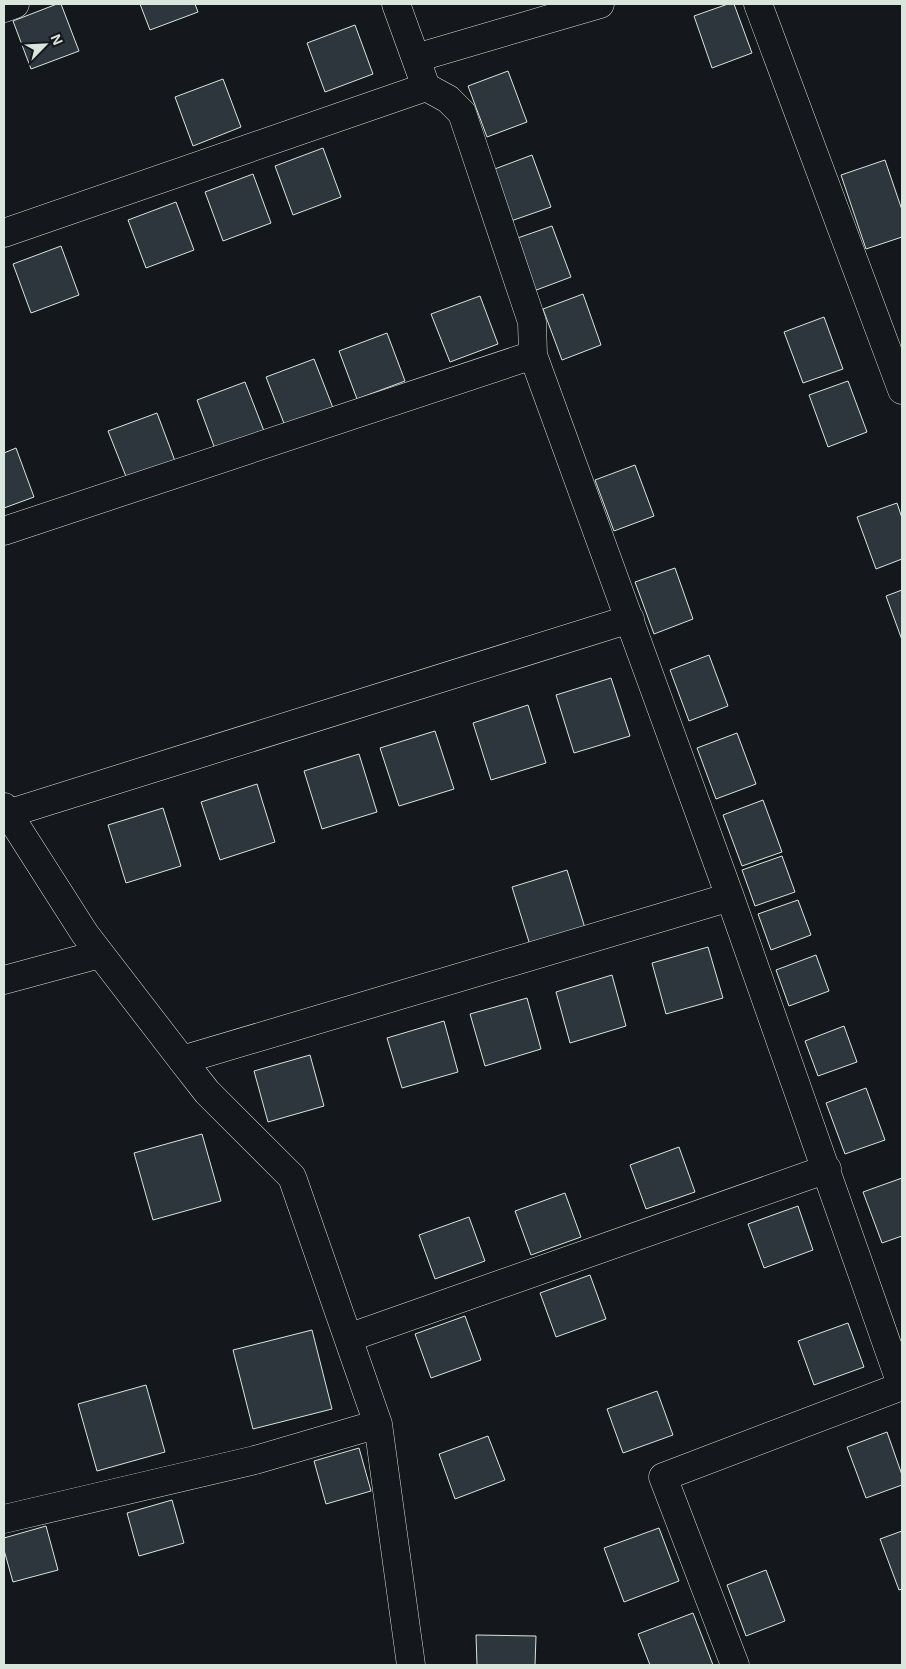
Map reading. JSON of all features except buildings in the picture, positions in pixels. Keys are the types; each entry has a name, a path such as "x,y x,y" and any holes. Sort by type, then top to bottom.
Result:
{"street":[{"path":"4,8 15,4"},
{"path":"396,4 426,87 448,99 462,113 532,322 533,355 730,897 902,1386 664,1477 736,1665"},
{"path":"416,58 600,4"},
{"path":"764,5 902,390"},
{"path":"4,233 426,87"},
{"path":"4,531 533,355"},
{"path":"411,1665 378,1424 292,1177 206,1092 85,934 6,810 630,619"},
{"path":"182,1060 730,897"},
{"path":"4,980 100,954"},
{"path":"348,1338 827,1169"},
{"path":"4,1519 255,1460 378,1424"}]}
